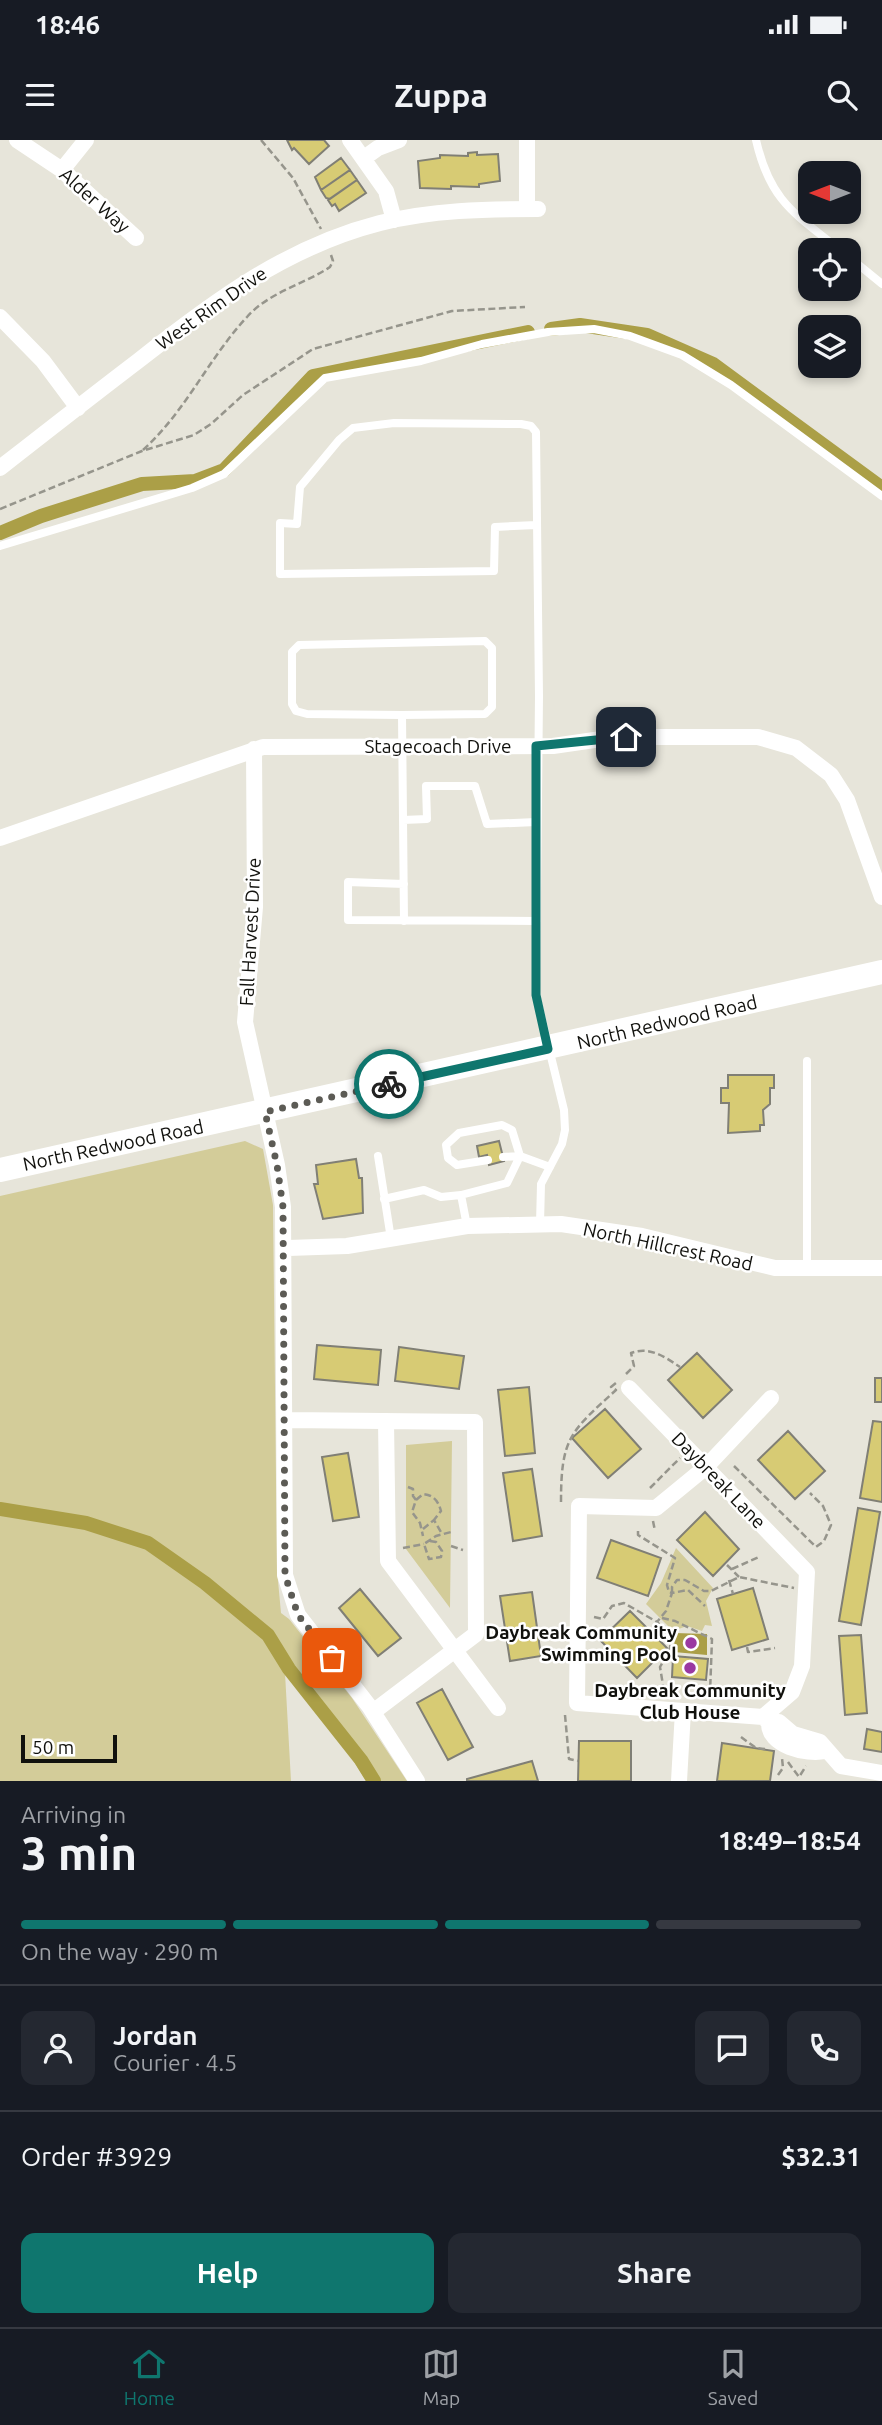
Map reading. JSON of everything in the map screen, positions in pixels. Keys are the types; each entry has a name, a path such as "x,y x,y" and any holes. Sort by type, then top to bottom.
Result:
{"main road":[{"name":"North Redwood Road","path":"0,1170 882,972"}],"street":[{"name":"Alder Way","path":"17,140 62,170 136,238"},
{"path":"62,170 86,140"},
{"path":"350,140 386,191 394,220"},
{"path":"364,158 378,148 399,140"},
{"name":"West Rim Drive","path":"0,468 230,291 289,256 328,247 394,220 449,211 532,209 527,140"},
{"path":"0,317 43,361 78,408"},
{"name":"Stagecoach Drive","path":"0,838 268,746 536,746 615,737 744,736 771,739 796,748 820,764 840,787 882,897"},
{"name":"Fall Harvest Drive","path":"254,749 255,907 245,1011 246,1033 277,1165 283,1207 287,1582 293,1603 305,1626 373,1712 417,1781"},
{"name":"North Hillcrest Road","path":"288,1248 347,1246 467,1226 561,1224 642,1236 724,1258 775,1268 882,1268"},
{"name":"Daybreak Lane","path":"629,1388 807,1572 802,1665 792,1692 766,1719"},
{"path":"771,1398 706,1467 656,1508 579,1506 571,1709 682,1711 766,1719 779,1722 793,1734 820,1742 817,1754 840,1774 882,1773"},
{"path":"289,1420 475,1422 476,1634 373,1712"},
{"path":"386,1421 387,1561 498,1708"},
{"path":"679,1781 682,1711"}],"lane":[{"path":"756,140 762,167 776,195 826,238"},
{"path":"861,267 882,284"},
{"path":"0,547 192,488 224,474 325,377 421,360 482,344 548,332 584,330 630,336 682,355 731,385 882,496"},
{"path":"536,526 495,527 494,571 280,574 280,523 297,524 300,486 339,440 353,428 366,424 531,426 536,432 537,921 536,995 564,1110 565,1130 562,1144 541,1184 540,1224"},
{"path":"485,641 492,648 492,707 485,714 402,715 306,714 296,711 292,704 292,652 299,645 485,641"},
{"path":"402,715 404,921"},
{"path":"404,820 427,819 426,786 475,786 488,824 536,822"},
{"path":"404,884 348,882 348,920 537,921"},
{"path":"807,1061 807,1269"},
{"path":"384,1199 424,1190 441,1197 461,1195 507,1183 520,1156 512,1130 502,1125 459,1133 448,1141 446,1154 457,1166 488,1160"},
{"path":"378,1156 391,1238"},
{"path":"503,1157 520,1156 550,1167"},
{"path":"461,1195 467,1226"}],"path":[{"path":"142,451 181,410 214,357 248,315 276,294 330,267 333,261 310,203 261,140"},
{"path":"0,509 142,451 194,435 211,425 243,395 313,349 452,311 525,307"},
{"path":"561,1502 561,1469 568,1438"},
{"path":"650,1488 681,1457"},
{"path":"734,1466 816,1547 824,1541 831,1525 823,1506 810,1493"},
{"path":"408,1487 413,1489 412,1496 416,1500"},
{"path":"423,1529 441,1511 439,1503 431,1495 423,1494 412,1507 413,1517 423,1529 423,1536"},
{"path":"648,1519 655,1522 655,1531"},
{"path":"434,1520 442,1534"},
{"path":"638,1531 638,1535 675,1558 667,1585 672,1593"},
{"path":"398,1548 424,1544 451,1532"},
{"path":"424,1544 429,1559 440,1557 440,1546 429,1541"},
{"path":"451,1546 463,1550"},
{"path":"732,1569 759,1557"},
{"path":"727,1565 738,1577"},
{"path":"657,1622 672,1593 671,1587 677,1580 685,1580 704,1591 711,1591 738,1577 798,1588"},
{"path":"729,1580 733,1594"},
{"path":"672,1593 688,1590 705,1606"},
{"path":"594,1617 603,1619 612,1606 624,1603 657,1622 670,1637 671,1645 670,1653 660,1667 664,1690"},
{"path":"661,1618 675,1620 712,1639 710,1693"},
{"path":"747,1647 748,1651 756,1652 775,1648"},
{"path":"571,1709 569,1759 578,1761"},
{"path":"741,1737 756,1748 773,1749"},
{"path":"779,1753 799,1777 817,1754"},
{"path":"778,1775 783,1760"}],"shaded area":[{"path":"245,1141 263,1149 273,1205 277,1570 281,1613 289,1619 352,1698 407,1781 366,1781 345,1747 285,1673 291,1781 0,1781 0,1196"},
{"path":"452,1441 450,1608 406,1549 406,1445"},
{"path":"676,1548 713,1588 706,1601 712,1626 705,1625 702,1631 687,1626 673,1631 646,1604 661,1583"},
{"name":"Daybreak Community Swimming Pool","path":"675,1633 707,1634 707,1655 674,1652"}],"building":[{"path":"287,140 324,140 329,146 309,164 294,148 292,150"},
{"path":"477,152 477,155 498,154 500,181 479,184 479,187 420,188 418,161 440,158 440,155 468,156 468,153"},
{"path":"341,158 350,170 321,190 315,177"},
{"path":"350,170 357,180 330,199 326,198 321,190"},
{"path":"357,180 366,193 339,211 335,204 332,206 328,200"},
{"path":"728,1075 774,1075 774,1088 770,1088 770,1104 763,1110 764,1125 760,1125 760,1131 728,1133 729,1103 721,1103 721,1088 728,1088"},
{"path":"499,1141 504,1161 489,1165 487,1155 479,1157 477,1146"},
{"path":"356,1159 359,1178 362,1178 363,1213 323,1219 314,1184 318,1184 316,1165"},
{"path":"317,1345 381,1350 378,1385 314,1379"},
{"path":"399,1347 464,1356 459,1389 395,1381"},
{"path":"697,1353 732,1390 703,1418 668,1380"},
{"path":"875,1378 882,1378 882,1402 875,1402"},
{"path":"529,1387 535,1453 505,1456 498,1390"},
{"path":"605,1409 641,1449 608,1478 572,1438"},
{"path":"873,1421 882,1422 882,1502 860,1498"},
{"path":"788,1431 825,1471 795,1499 758,1460"},
{"path":"348,1453 359,1517 333,1521 322,1457"},
{"path":"532,1469 542,1536 513,1541 503,1473"},
{"path":"858,1508 880,1512 861,1625 839,1621"},
{"path":"705,1512 739,1549 713,1576 677,1540"},
{"path":"611,1540 661,1558 648,1596 597,1578"},
{"path":"753,1588 768,1639 732,1650 717,1599"},
{"path":"360,1589 401,1638 378,1656 339,1608"},
{"path":"532,1592 541,1656 510,1661 500,1596"},
{"path":"630,1611 667,1648 637,1678 600,1640"},
{"path":"861,1635 867,1713 845,1715 839,1636"},
{"name":"Daybreak Community Club House","path":"673,1656 708,1659 706,1680 672,1677"},
{"path":"442,1689 473,1747 448,1760 417,1703"},
{"path":"867,1729 882,1732 882,1752 864,1749"},
{"path":"579,1741 631,1741 631,1781 578,1781"},
{"path":"722,1743 774,1751 770,1781 717,1781"},
{"path":"532,1761 538,1781 467,1781 467,1779"}],"waterway":[{"path":"551,329 580,325 647,335 713,364 882,488"},
{"path":"0,533 41,516 142,484 195,481 224,470 313,376 528,332"},
{"path":"0,1509 86,1523 148,1543 205,1583 268,1635 289,1669 361,1760 374,1781"}],"way so far":[{"path":"332,1658 298,1615 285,1575 283,1207 281,1184 265,1112 389,1084"}],"place":[{"name":"Daybreak Community Swimming Pool","path":"691,1643"},
{"name":"Daybreak Community Club House","path":"690,1668"}],"route":[{"path":"389,1084 548,1049 536,995 536,746 626,737"}]}
